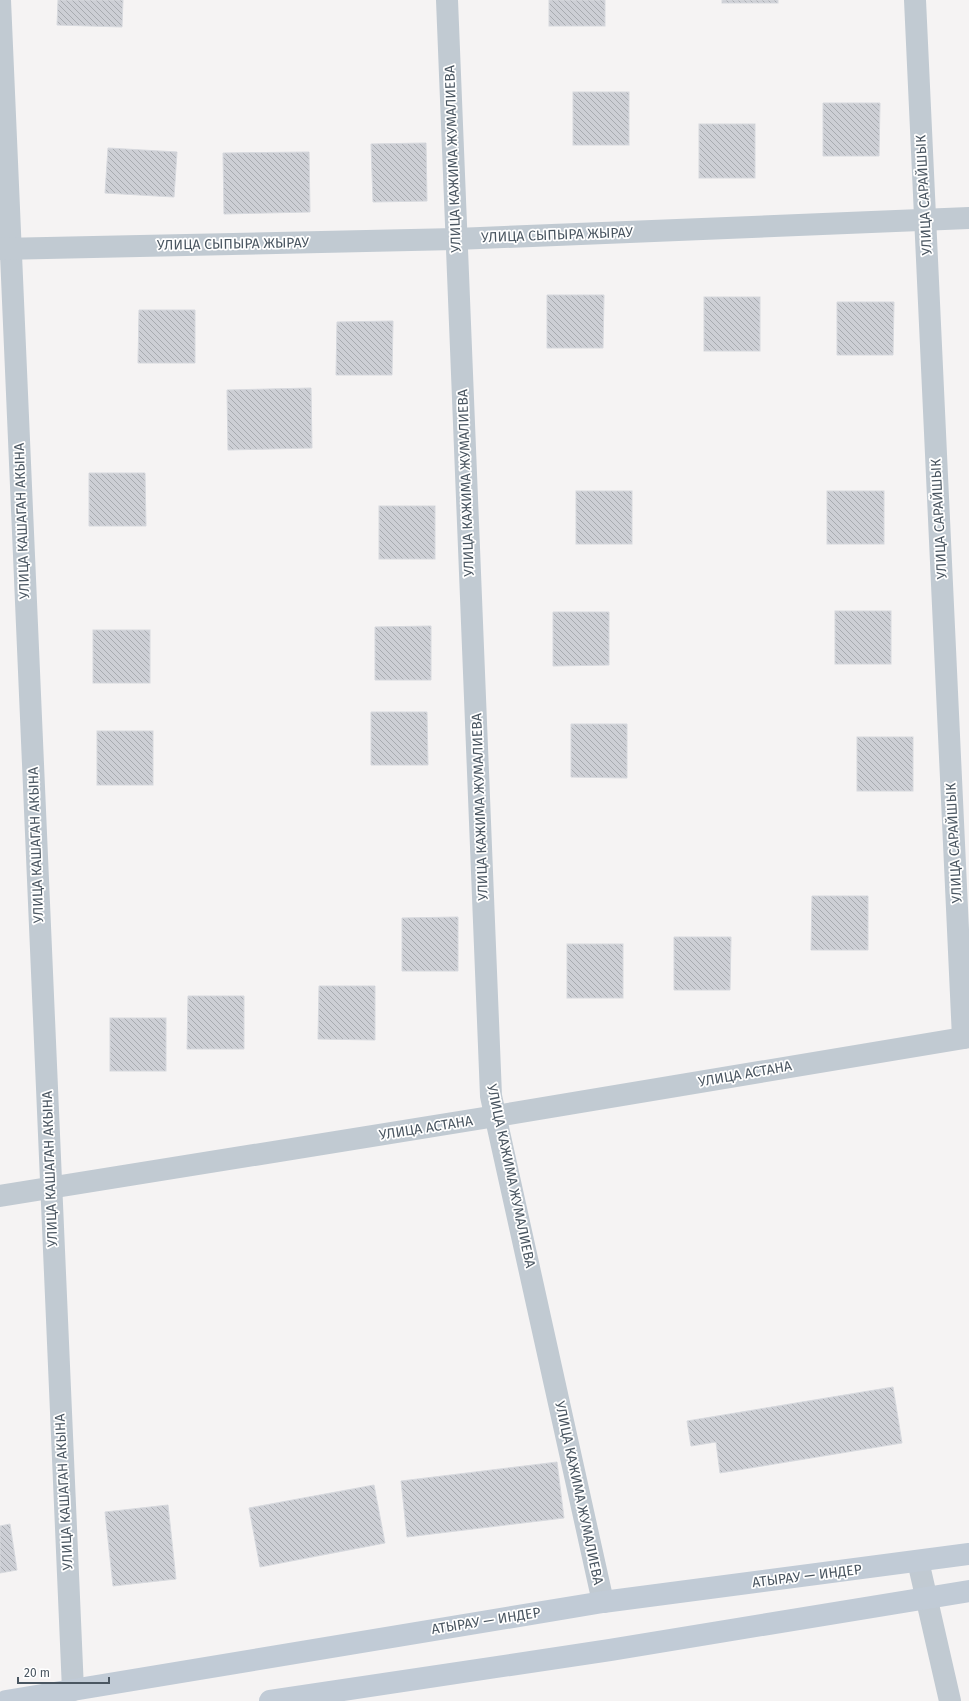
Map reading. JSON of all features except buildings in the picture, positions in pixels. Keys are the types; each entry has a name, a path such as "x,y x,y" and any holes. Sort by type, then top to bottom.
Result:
{"main road":[{"name":"АТЫРАУ — ИНДЕР","path":"6,1701 603,1602 918,1562 969,1554"},
{"path":"270,1701 617,1648 969,1591"}],"street":[{"name":"УЛИЦА КАШАГАН АКЫНА","path":"0,0 5,249 51,1187 73,1690"},
{"name":"УЛИЦА КАЖИМА ЖУМАЛИЕВА","path":"447,0 492,1096 603,1602"},
{"name":"УЛИЦА САРАЙШЫК","path":"915,0 966,1037"},
{"name":"УЛИЦА СЫПЫРА ЖЫРАУ","path":"5,249 456,239 969,218"},
{"name":"УЛИЦА АСТАНА","path":"0,1196 496,1116 966,1037"},
{"path":"918,1562 950,1701"}]}
